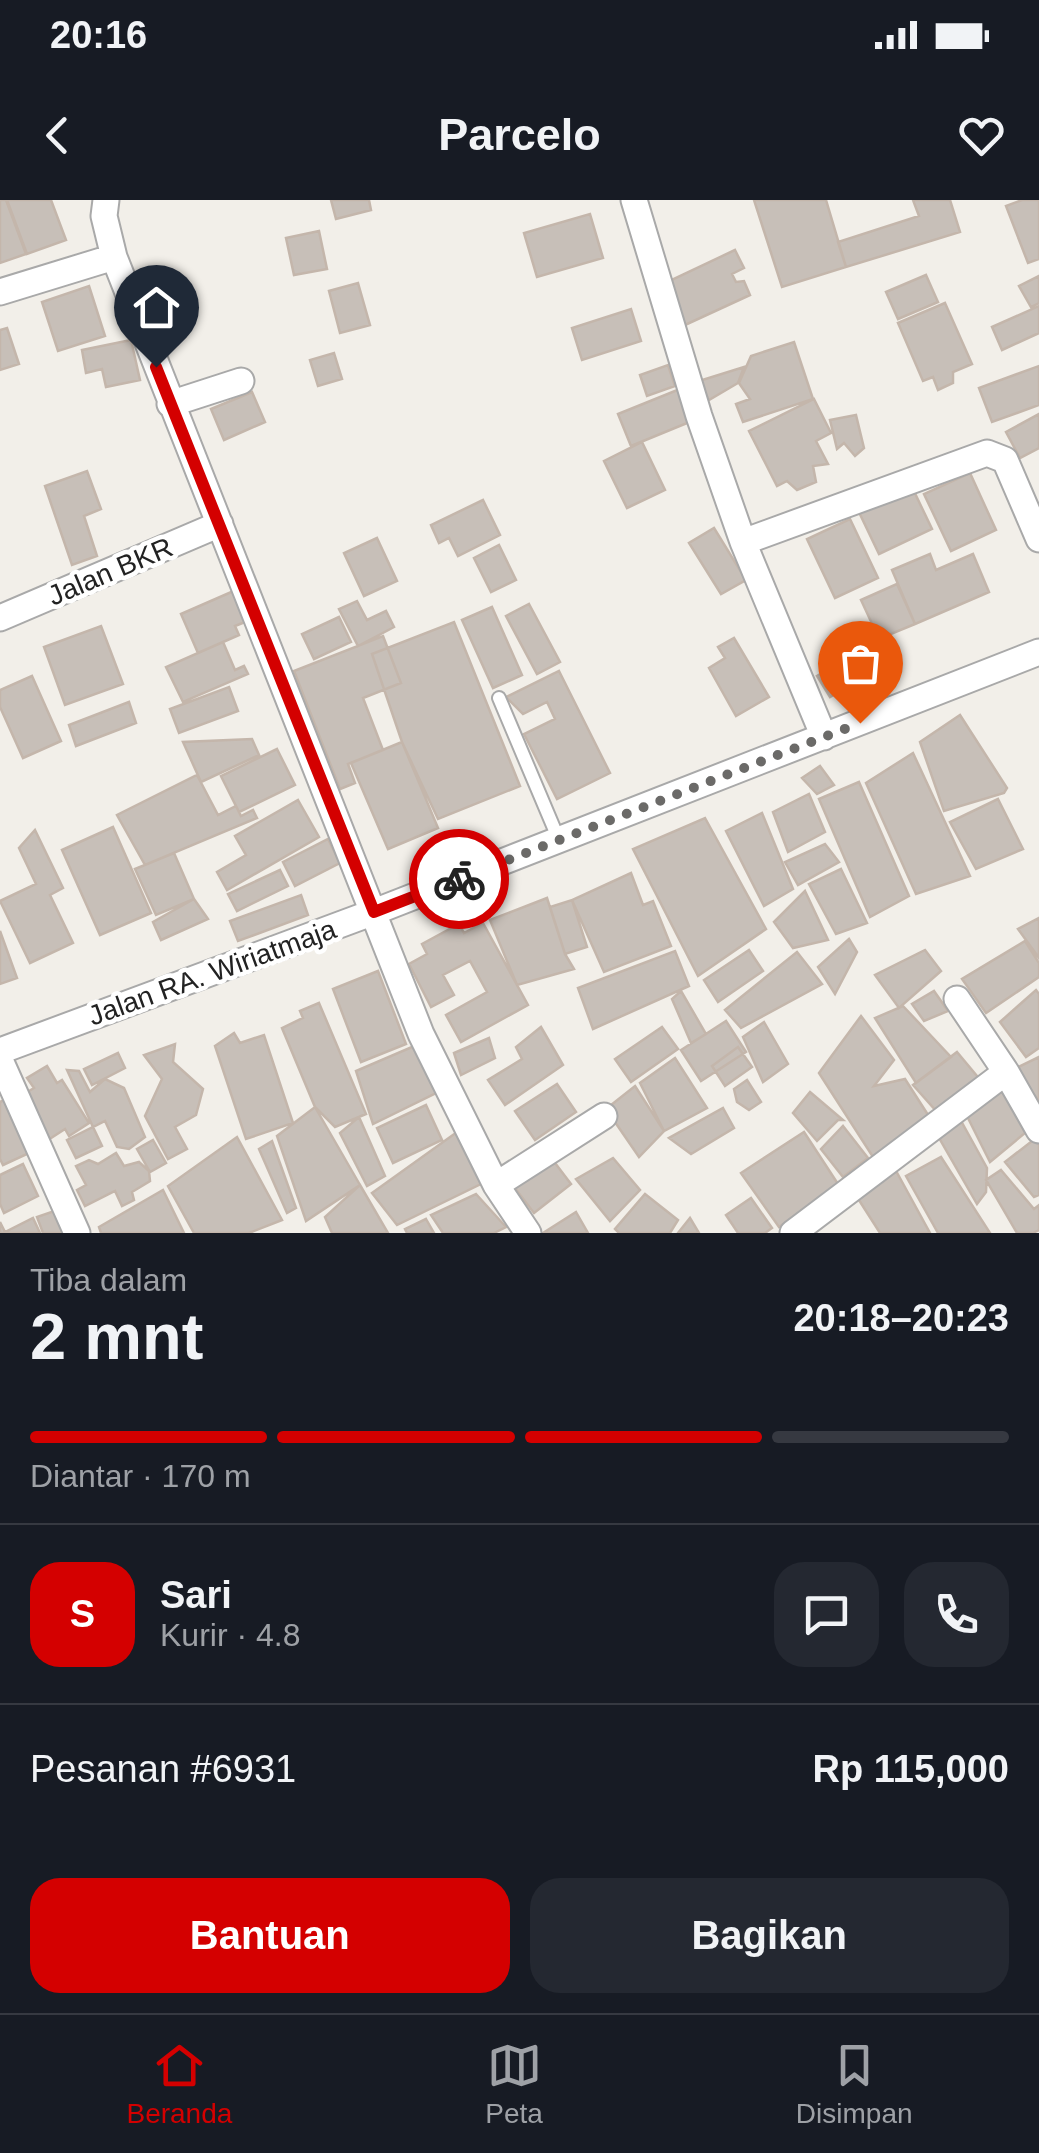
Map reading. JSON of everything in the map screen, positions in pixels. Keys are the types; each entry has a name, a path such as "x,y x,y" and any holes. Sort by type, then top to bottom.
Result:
{"street":[{"path":"106,200 104,216 114,257 421,1034 496,1185 528,1233"},
{"path":"634,200 699,416 743,542 824,737"},
{"path":"0,292 114,257"},
{"path":"170,404 241,381"},
{"path":"743,542 987,453 1005,460 1039,538"},
{"name":"Jalan BKR","path":"0,618 220,524"},
{"name":"Jalan RA. Wiriatmaja","path":"0,1052 374,912 1039,652"},
{"path":"957,999 1039,1130"},
{"path":"0,1060 77,1233"},
{"path":"793,1233 1006,1072"},
{"path":"496,1185 604,1116"}],"lane":[{"path":"499,698 560,840"}],"building":[{"path":"0,200 6,200 26,254 0,263"},
{"path":"7,200 51,200 66,240 27,254"},
{"path":"331,200 369,200 371,210 336,219"},
{"path":"754,200 826,200 846,267 782,287"},
{"path":"913,200 950,200 960,232 846,267 838,242 919,216"},
{"path":"1022,200 1039,200 1039,259 1028,263 1006,206"},
{"path":"590,214 603,258 537,277 524,233"},
{"path":"319,231 327,269 294,275 286,238"},
{"path":"735,250 744,268 732,274 736,282 744,281 750,295 685,325 665,283"},
{"path":"926,275 938,302 898,319 886,292"},
{"path":"1039,276 1039,303 1031,307 1019,286"},
{"path":"358,283 370,325 340,333 329,291"},
{"path":"89,286 105,336 58,351 42,302"},
{"path":"945,303 972,364 953,372 953,383 938,390 933,377 923,381 898,323"},
{"path":"1039,306 1039,333 1002,350 992,327"},
{"path":"631,309 641,341 582,360 572,328"},
{"path":"7,328 19,364 0,370 0,330"},
{"path":"131,340 140,380 106,387 102,369 86,373 82,350"},
{"path":"794,342 813,399 743,422 736,404 750,399 739,383 751,356"},
{"path":"334,353 342,379 318,386 310,360"},
{"path":"668,365 675,386 647,396 640,375"},
{"path":"1039,366 1039,405 992,422 979,388"},
{"path":"744,367 738,383 709,400 699,381"},
{"path":"680,389 692,421 631,446 618,414"},
{"path":"252,392 265,422 224,440 211,409"},
{"path":"814,399 831,433 816,441 828,464 813,466 816,482 797,490 787,481 777,486 749,431"},
{"path":"1039,414 1039,448 1020,458 1006,432"},
{"path":"856,415 864,448 855,456 844,443 837,449 830,420"},
{"path":"642,442 665,490 627,508 604,461"},
{"path":"87,471 101,509 84,516 97,556 72,565 45,486"},
{"path":"970,473 996,530 951,551 924,494"},
{"path":"911,485 932,529 879,554 858,510"},
{"path":"483,500 500,535 458,556 449,538 439,543 431,525"},
{"path":"850,519 878,578 835,598 807,539"},
{"path":"714,528 746,580 721,594 689,543"},
{"path":"377,538 397,581 364,596 344,553"},
{"path":"499,545 516,580 491,592 474,558"},
{"path":"930,554 936,570 973,554 989,592 915,624 892,570"},
{"path":"897,584 915,624 879,639 861,600"},
{"path":"236,590 250,620 235,626 239,635 198,653 181,614"},
{"path":"357,601 367,620 386,611 394,627 358,646 339,609"},
{"path":"529,604 560,662 537,674 506,616"},
{"path":"492,607 522,675 493,688 462,620"},
{"path":"339,617 351,642 314,659 302,634"},
{"path":"454,622 520,786 438,819 402,742 372,654"},
{"path":"101,626 123,684 65,705 44,647"},
{"path":"383,636 401,683 363,698 383,750 348,764 355,783 340,789 294,671"},
{"path":"734,638 769,697 736,716 709,668 725,658 718,647"},
{"path":"223,642 235,670 244,666 248,674 183,702 166,667"},
{"path":"842,662 854,683 830,697 817,676"},
{"path":"559,671 610,773 557,799 524,734 555,719 547,702 523,714 506,697"},
{"path":"32,676 61,741 23,758 0,707 0,690"},
{"path":"229,687 238,711 179,733 170,709"},
{"path":"129,702 136,723 76,746 69,725"},
{"path":"960,715 1007,788 1004,793 944,811 920,742"},
{"path":"252,739 259,755 201,782 183,742"},
{"path":"402,742 438,828 388,849 351,763"},
{"path":"277,749 295,785 239,812 221,776"},
{"path":"913,753 970,876 916,894 866,783"},
{"path":"820,766 834,785 817,794 802,778"},
{"path":"197,775 218,815 236,806 241,816 253,810 257,818 145,865 117,815"},
{"path":"859,782 909,896 870,917 819,799"},
{"path":"809,794 825,832 788,852 773,812"},
{"path":"998,799 1023,849 976,869 950,822"},
{"path":"298,800 319,837 227,890 217,872 246,855 235,836"},
{"path":"762,813 793,889 764,906 726,831"},
{"path":"705,818 766,929 698,976 633,849"},
{"path":"113,827 151,913 100,935 62,850"},
{"path":"35,830 63,888 50,895 73,943 30,963 0,901 36,884 19,848"},
{"path":"328,839 340,863 295,886 283,862"},
{"path":"825,844 839,862 798,885 785,862"},
{"path":"174,853 194,899 156,915 135,869"},
{"path":"841,869 867,923 836,934 809,884"},
{"path":"280,870 288,886 237,911 228,894"},
{"path":"631,873 643,905 653,901 671,946 604,972 572,900"},
{"path":"805,891 828,940 793,948 774,922"},
{"path":"301,895 308,915 238,941 230,921"},
{"path":"547,898 565,954 574,969 517,985 490,920"},
{"path":"194,899 208,919 161,940 153,922"},
{"path":"572,900 587,947 565,954 550,907"},
{"path":"1039,918 1039,958 1018,929"},
{"path":"483,923 528,1005 461,1042 446,1015 487,992 470,961 443,975 454,995 431,1007 409,964 427,954 422,944 459,924 464,933"},
{"path":"0,931 17,978 0,984"},
{"path":"849,939 857,952 835,994 818,967"},
{"path":"1025,941 1039,963 1039,977 986,1013 962,979"},
{"path":"749,950 763,971 718,1002 704,980"},
{"path":"925,950 941,971 899,1008 875,975"},
{"path":"675,951 689,986 593,1029 578,988"},
{"path":"797,952 822,984 741,1028 725,1010"},
{"path":"378,971 406,1044 361,1062 333,989"},
{"path":"1036,990 1039,1048 1026,1057 1000,1022"},
{"path":"681,991 706,1034 691,1043 672,999"},
{"path":"934,991 948,1011 924,1021 912,1004"},
{"path":"319,1003 366,1114 335,1127 315,1107 282,1028 303,1018 300,1011"},
{"path":"903,1006 951,1057 916,1083 875,1018"},
{"path":"861,1016 894,1060 874,1086 905,1079 930,1118 873,1157 819,1073"},
{"path":"726,1021 746,1052 701,1081 681,1050"},
{"path":"764,1022 788,1064 763,1082 743,1037"},
{"path":"541,1027 563,1065 505,1105 488,1080 522,1059 516,1047"},
{"path":"662,1027 678,1049 631,1082 615,1059"},
{"path":"234,1033 240,1043 264,1035 293,1123 246,1139 215,1046"},
{"path":"489,1038 495,1058 461,1075 454,1053"},
{"path":"175,1044 173,1062 203,1089 196,1115 175,1127 187,1149 168,1159 145,1116 162,1079 144,1055"},
{"path":"419,1044 436,1093 373,1124 356,1071"},
{"path":"738,1047 752,1067 725,1086 712,1066"},
{"path":"957,1052 982,1082 938,1113 913,1085"},
{"path":"118,1053 125,1068 92,1085 84,1069"},
{"path":"1039,1057 1039,1101 1014,1069"},
{"path":"675,1058 707,1108 664,1131 640,1083"},
{"path":"47,1066 57,1083 62,1080 89,1123 69,1136 65,1129 48,1140 21,1096 34,1088 27,1078"},
{"path":"67,1070 79,1071 90,1092 105,1079 124,1088 145,1137 129,1149 117,1147 105,1121 93,1127"},
{"path":"747,1080 761,1102 749,1110 737,1102 734,1089"},
{"path":"1003,1081 1025,1133 990,1162 967,1116"},
{"path":"557,1084 576,1112 535,1140 515,1111"},
{"path":"635,1086 664,1131 639,1157 606,1109"},
{"path":"810,1092 843,1120 838,1120 817,1141 793,1113"},
{"path":"13,1096 38,1149 3,1165 0,1102"},
{"path":"426,1105 442,1140 393,1163 377,1128"},
{"path":"315,1107 360,1185 306,1221 277,1136"},
{"path":"723,1108 734,1128 691,1154 669,1138"},
{"path":"359,1117 385,1176 367,1186 340,1133"},
{"path":"960,1119 987,1168 986,1192 977,1204 938,1136"},
{"path":"843,1126 868,1158 843,1177 821,1149"},
{"path":"93,1127 102,1146 76,1158 67,1140"},
{"path":"457,1132 485,1182 397,1225 372,1193"},
{"path":"804,1132 838,1184 779,1227 741,1173"},
{"path":"237,1137 282,1220 249,1233 194,1233 168,1186"},
{"path":"1036,1138 1039,1195 1034,1197 1005,1162"},
{"path":"153,1140 166,1163 150,1172 137,1149"},
{"path":"272,1141 296,1208 287,1213 259,1149"},
{"path":"116,1153 124,1166 139,1162 149,1171 150,1181 132,1192 134,1200 122,1206 115,1191 85,1206 77,1190 86,1185 76,1166 89,1160 98,1164"},
{"path":"549,1155 571,1184 534,1213 511,1183"},
{"path":"941,1157 990,1233 938,1233 906,1176"},
{"path":"613,1158 640,1190 610,1221 576,1179"},
{"path":"23,1164 38,1196 4,1213 0,1204 0,1175"},
{"path":"895,1169 930,1233 880,1233 857,1197"},
{"path":"1001,1170 1034,1209 1039,1205 1039,1230 1017,1233 986,1180"},
{"path":"360,1185 388,1233 332,1233 325,1217"},
{"path":"163,1190 184,1233 101,1233 99,1227"},
{"path":"476,1194 506,1227 494,1233 443,1233 431,1215"},
{"path":"645,1194 678,1220 670,1233 619,1233 615,1229"},
{"path":"751,1198 772,1228 765,1233 738,1233 726,1215"},
{"path":"63,1208 73,1233 43,1233 37,1217"},
{"path":"576,1212 588,1233 543,1233"},
{"path":"33,1218 40,1233 0,1233 0,1222 5,1232"},
{"path":"690,1218 699,1233 678,1233"},
{"path":"426,1219 434,1233 407,1233 405,1229"}],"way so far":[{"path":"459,879 860,723"}],"route":[{"path":"156,367 374,912 459,879"}]}
